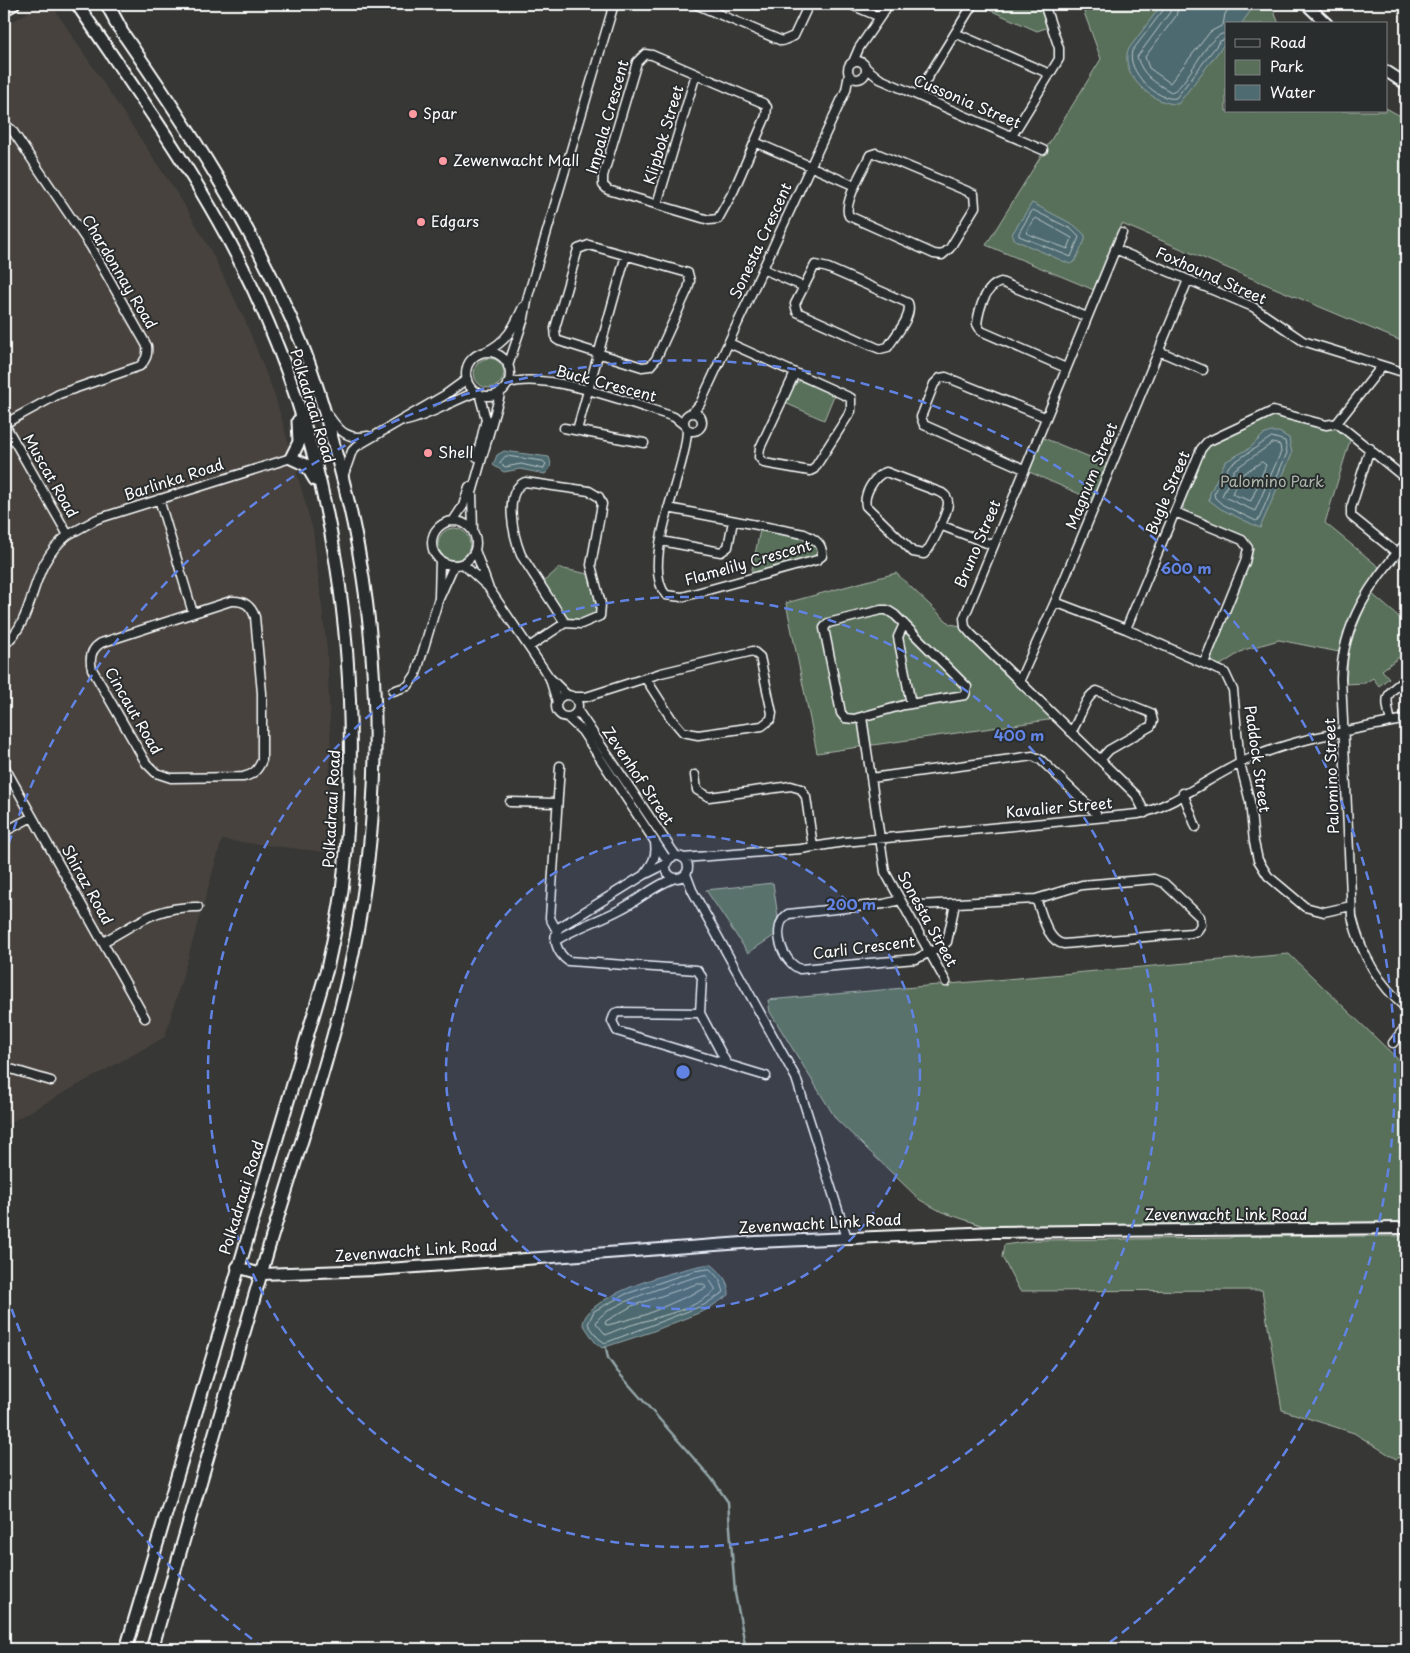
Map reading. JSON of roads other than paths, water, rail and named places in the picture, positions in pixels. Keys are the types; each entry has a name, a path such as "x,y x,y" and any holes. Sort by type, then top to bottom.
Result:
{"main road":[{"path":"4,9 13,4"},
{"name":"Polkadraai Road","path":"77,4 159,123 202,194 257,296 283,361 307,434 332,534 343,604 350,700 350,775 343,884 327,969 237,1267 126,1649"},
{"name":"Polkadraai Road","path":"103,4 205,156 238,213 298,335 322,404 343,477 364,575 374,665 375,772 367,872 345,991 152,1649"},
{"path":"108,4 120,28"},
{"path":"283,361 299,426 298,447 291,458 306,465 311,473 323,513 332,534"}],"street":[{"path":"402,422 418,418 459,398 478,393 494,395 507,384 509,368 524,318 528,296 614,4"},
{"path":"695,4 782,41 794,36 809,4"},
{"path":"849,4 880,18"},
{"path":"862,45 864,65 856,77 849,67 862,45 889,4"},
{"path":"917,95 973,4"},
{"path":"1012,136 1059,59 1060,51 1044,4"},
{"path":"1306,4 1325,22"},
{"path":"955,33 1050,74"},
{"name":"Impala Crescent","path":"647,54 766,105 766,116 754,142 718,219 709,220 608,190 602,181 638,59 647,54"},
{"path":"853,62 864,65"},
{"name":"Cussonia Street","path":"864,65 880,79 1043,150"},
{"path":"1388,72 1406,84"},
{"name":"Klipbok Street","path":"658,204 696,74"},
{"name":"Cussonia Street","path":"856,77 880,79"},
{"name":"Sonesta Crescent","path":"690,414 700,404 846,90 856,77"},
{"name":"Chardonnay Road","path":"4,124 12,130 91,247 147,346 148,351 140,366 60,394 4,424"},
{"path":"754,142 855,186"},
{"path":"880,153 971,192 976,197 976,203 950,248 942,254 934,254 851,218 846,210 855,186 870,155 880,153"},
{"name":"Bruno Street","path":"1122,233 965,611 964,622 968,631 1136,795 1146,813"},
{"path":"588,245 688,274 690,284 653,364 642,367 598,353 559,342 555,332 580,246 588,245"},
{"name":"Foxhound Street","path":"1115,249 1253,308 1303,341 1406,373"},
{"path":"577,430 626,255"},
{"path":"820,264 905,300 910,310 888,347 880,349 799,315 795,310 795,304 802,286 812,268 820,264"},
{"path":"763,269 802,286"},
{"name":"Magnum Street","path":"1019,682 1055,602 1188,280"},
{"path":"1066,368 981,332 977,324 988,291 992,286 1001,282 1087,317"},
{"path":"343,477 352,451 377,434 402,422 445,395 467,378 470,362 500,344 513,329 528,296"},
{"path":"729,343 849,396 852,401 851,411 814,469 810,471 764,464 759,457 760,448 794,373"},
{"path":"1159,351 1203,370"},
{"path":"484,352 501,356 517,376 531,381"},
{"path":"1382,366 1337,423 1406,479"},
{"path":"1024,469 924,425 921,417 934,384 940,378 946,377 1045,418"},
{"path":"454,522 466,500 485,423 485,412 478,393 467,378"},
{"path":"507,384 531,381"},
{"name":"Buck Crescent","path":"531,381 554,382 674,417 688,429"},
{"path":"473,531 464,524 454,522 442,525 433,538 433,550 440,560 454,566 462,564 472,557 475,550 476,542 471,508 476,478 501,391"},
{"path":"322,404 337,429 348,436 358,438 377,434"},
{"name":"Sonesta Crescent","path":"700,404 700,417"},
{"name":"Bugle Street","path":"1126,629 1201,449 1212,439 1273,411 1326,425 1337,423"},
{"path":"668,508 687,442 688,429 690,414 700,417 701,427 688,429"},
{"name":"Buck Crescent","path":"674,417 690,414"},
{"name":"Muscat Road","path":"4,424 68,535 46,558 36,578 22,624 13,638 4,645"},
{"path":"564,428 644,444"},
{"path":"1370,448 1351,508 1351,516 1397,553"},
{"name":"Barlinka Road","path":"68,535 87,523 291,458"},
{"path":"892,472 946,496 948,505 940,525 928,551 915,554 868,508 865,503 866,496 880,474 892,472"},
{"path":"529,647 566,623 582,624 597,619 601,614 591,565 602,504 599,497 589,491 525,482 519,485 516,491 512,509 516,543 521,555 566,623"},
{"path":"159,499 193,613"},
{"name":"Flamelily Crescent","path":"668,508 734,521 804,534 820,544 823,550 822,556 817,560 676,598 666,595 662,590 657,562 668,508"},
{"path":"1175,512 1242,540 1248,548 1245,562 1204,663"},
{"name":"Flamelily Crescent","path":"661,540 721,552 728,547 734,521"},
{"path":"940,525 992,545"},
{"name":"Palomino Street","path":"1406,544 1374,582 1363,600 1345,646 1342,667 1351,906 1358,939 1368,961 1382,984 1406,1008"},
{"name":"Zevenhof Street","path":"475,550 488,587"},
{"path":"438,601 440,560"},
{"name":"Zevenhof Street","path":"462,564 488,587 549,677 570,696 687,871 692,890 796,1078 847,1238"},
{"path":"393,692 408,686 416,674 438,601 454,566"},
{"name":"Cincaut Road","path":"237,601 244,602 252,609 262,693 262,760 257,771 249,776 172,778 156,773 146,763 92,669 90,661 92,652 95,646 101,642 193,613 237,601"},
{"name":"Paddock Street","path":"1055,602 1126,629 1225,673 1232,682 1240,763 1250,802 1255,852 1268,876 1311,910 1324,912 1351,906"},
{"path":"881,610 887,610 904,624 967,687 965,695 911,704 862,717 845,718 841,713 824,628 835,621 881,610"},
{"path":"904,624 898,636 911,704"},
{"path":"557,702 570,696 586,697 646,679 753,651 760,657 771,719 762,726 691,735 678,727 646,679"},
{"name":"Zevenhof Street","path":"549,677 557,702 557,712 568,718 582,731 654,839 667,862 668,873 677,879"},
{"path":"1391,722 1387,696 1390,690 1406,678"},
{"path":"1071,732 1078,722 1089,696 1097,691 1152,713 1153,720 1150,726 1109,750 1100,760"},
{"path":"568,718 586,697"},
{"name":"Sonesta Street","path":"862,717 885,872 946,982"},
{"name":"Kavalier Street","path":"679,857 698,859 1146,813 1240,763 1314,738 1406,720"},
{"path":"871,778 1032,756 1041,760 1096,813 1097,818"},
{"name":"Shiraz Road","path":"4,766 145,1018"},
{"path":"560,766 556,803 550,918 557,930 555,941 561,955 568,961 697,970 702,977 700,1013 727,1064"},
{"path":"695,775 698,790 708,797 791,786 801,789 806,797 813,848"},
{"path":"1183,793 1196,828"},
{"path":"510,802 556,803"},
{"path":"4,832 32,816"},
{"path":"644,875 656,854 654,839"},
{"path":"557,930 644,875 679,857"},
{"path":"555,941 581,926 623,908 658,884 677,879 698,859"},
{"path":"677,879 692,890"},
{"path":"920,906 1036,899 1082,885 1154,879 1164,883 1200,917 1201,925 1197,931 1191,932 1060,944 1052,938 1036,899"},
{"name":"Carli Crescent","path":"900,900 884,904 791,913 782,921 780,946 792,964 804,969 916,959 947,942 955,904"},
{"path":"103,942 156,912 177,906 198,907"},
{"path":"700,1013 619,1012 615,1013 612,1021 617,1031 766,1076"},
{"path":"1393,1043 1406,1026"},
{"path":"4,1067 52,1081"},
{"name":"Zevenwacht Link Road","path":"237,1267 261,1274 375,1270 756,1242 995,1232 1406,1228"}],"water":[{"path":"1162,4 1253,4 1252,9 1242,22 1225,22 1225,43 1178,104 1159,100 1141,87 1129,70 1128,50"},
{"path":"1032,203 1074,225 1085,235 1085,240 1075,261 1070,264 1015,240 1012,234"},
{"path":"1279,432 1289,438 1292,454 1260,528 1221,509 1209,500 1210,493 1225,462 1250,448 1263,435"},
{"path":"504,451 549,457 550,468 545,474 520,469 504,472 493,465 497,455"},
{"path":"711,1264 721,1273 726,1281 729,1295 706,1310 651,1332 602,1348 595,1342 583,1324 588,1313 617,1293 659,1277"}],"waterway":[{"path":"606,1348 608,1358 617,1371 712,1479 728,1502 735,1593 746,1649"}],"place":[{"name":"Spar","path":"413,114"},
{"name":"Zewenwacht Mall","path":"443,161"},
{"name":"Edgars","path":"421,222"},
{"name":"Shell","path":"428,453"}],"park label":[{"name":"Palomino Park","path":"1272,482"}]}
